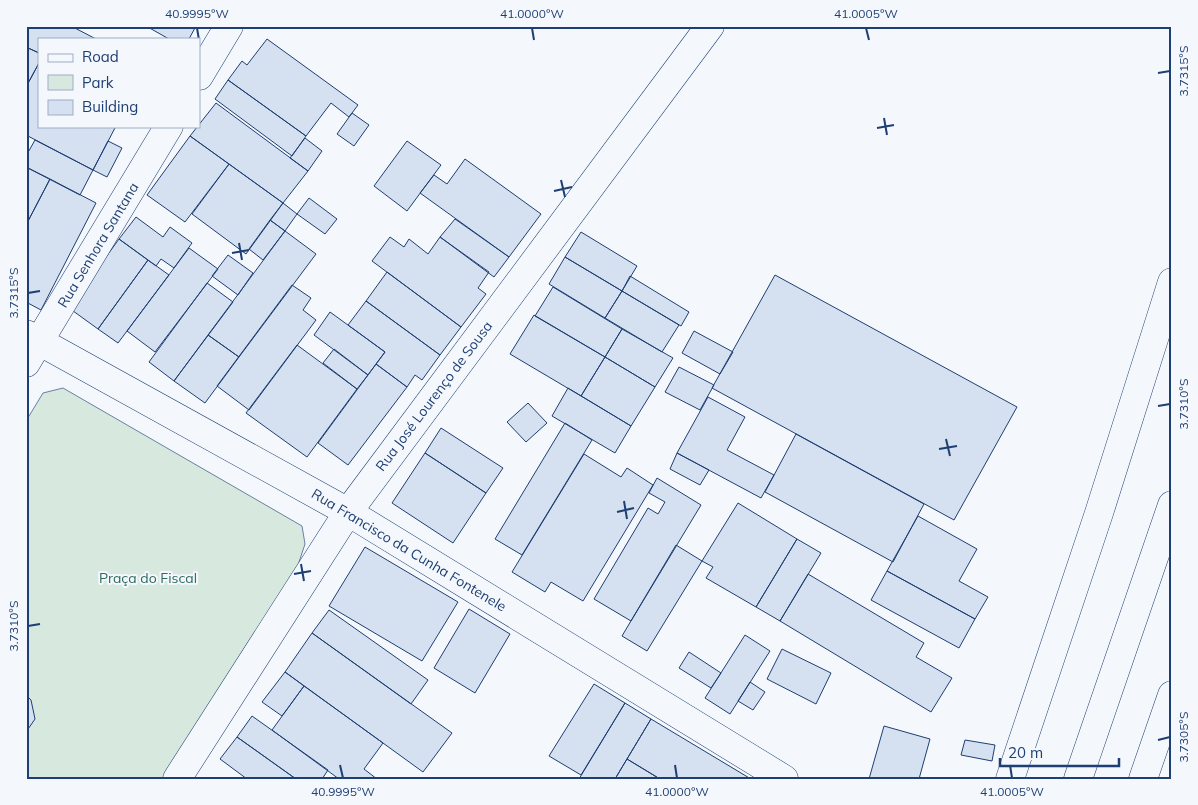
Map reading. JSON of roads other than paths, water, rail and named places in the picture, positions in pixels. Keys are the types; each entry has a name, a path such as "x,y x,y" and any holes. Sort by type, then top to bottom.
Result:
{"main road":[{"path":"200,74 229,26"},
{"name":"Rua José Lourenço de Sousa","path":"177,779 348,512 710,26"},
{"name":"Rua Senhora Santana","path":"31,346 168,128"},
{"path":"1010,779 1096,522 1172,282"},
{"name":"Rua Francisco da Cunha Fontenele","path":"31,346 348,512 784,779"},
{"path":"1078,779 1172,505"},
{"path":"1143,779 1172,695"}],"park label":[{"name":"Praça do Fiscal","path":"148,578"}]}
